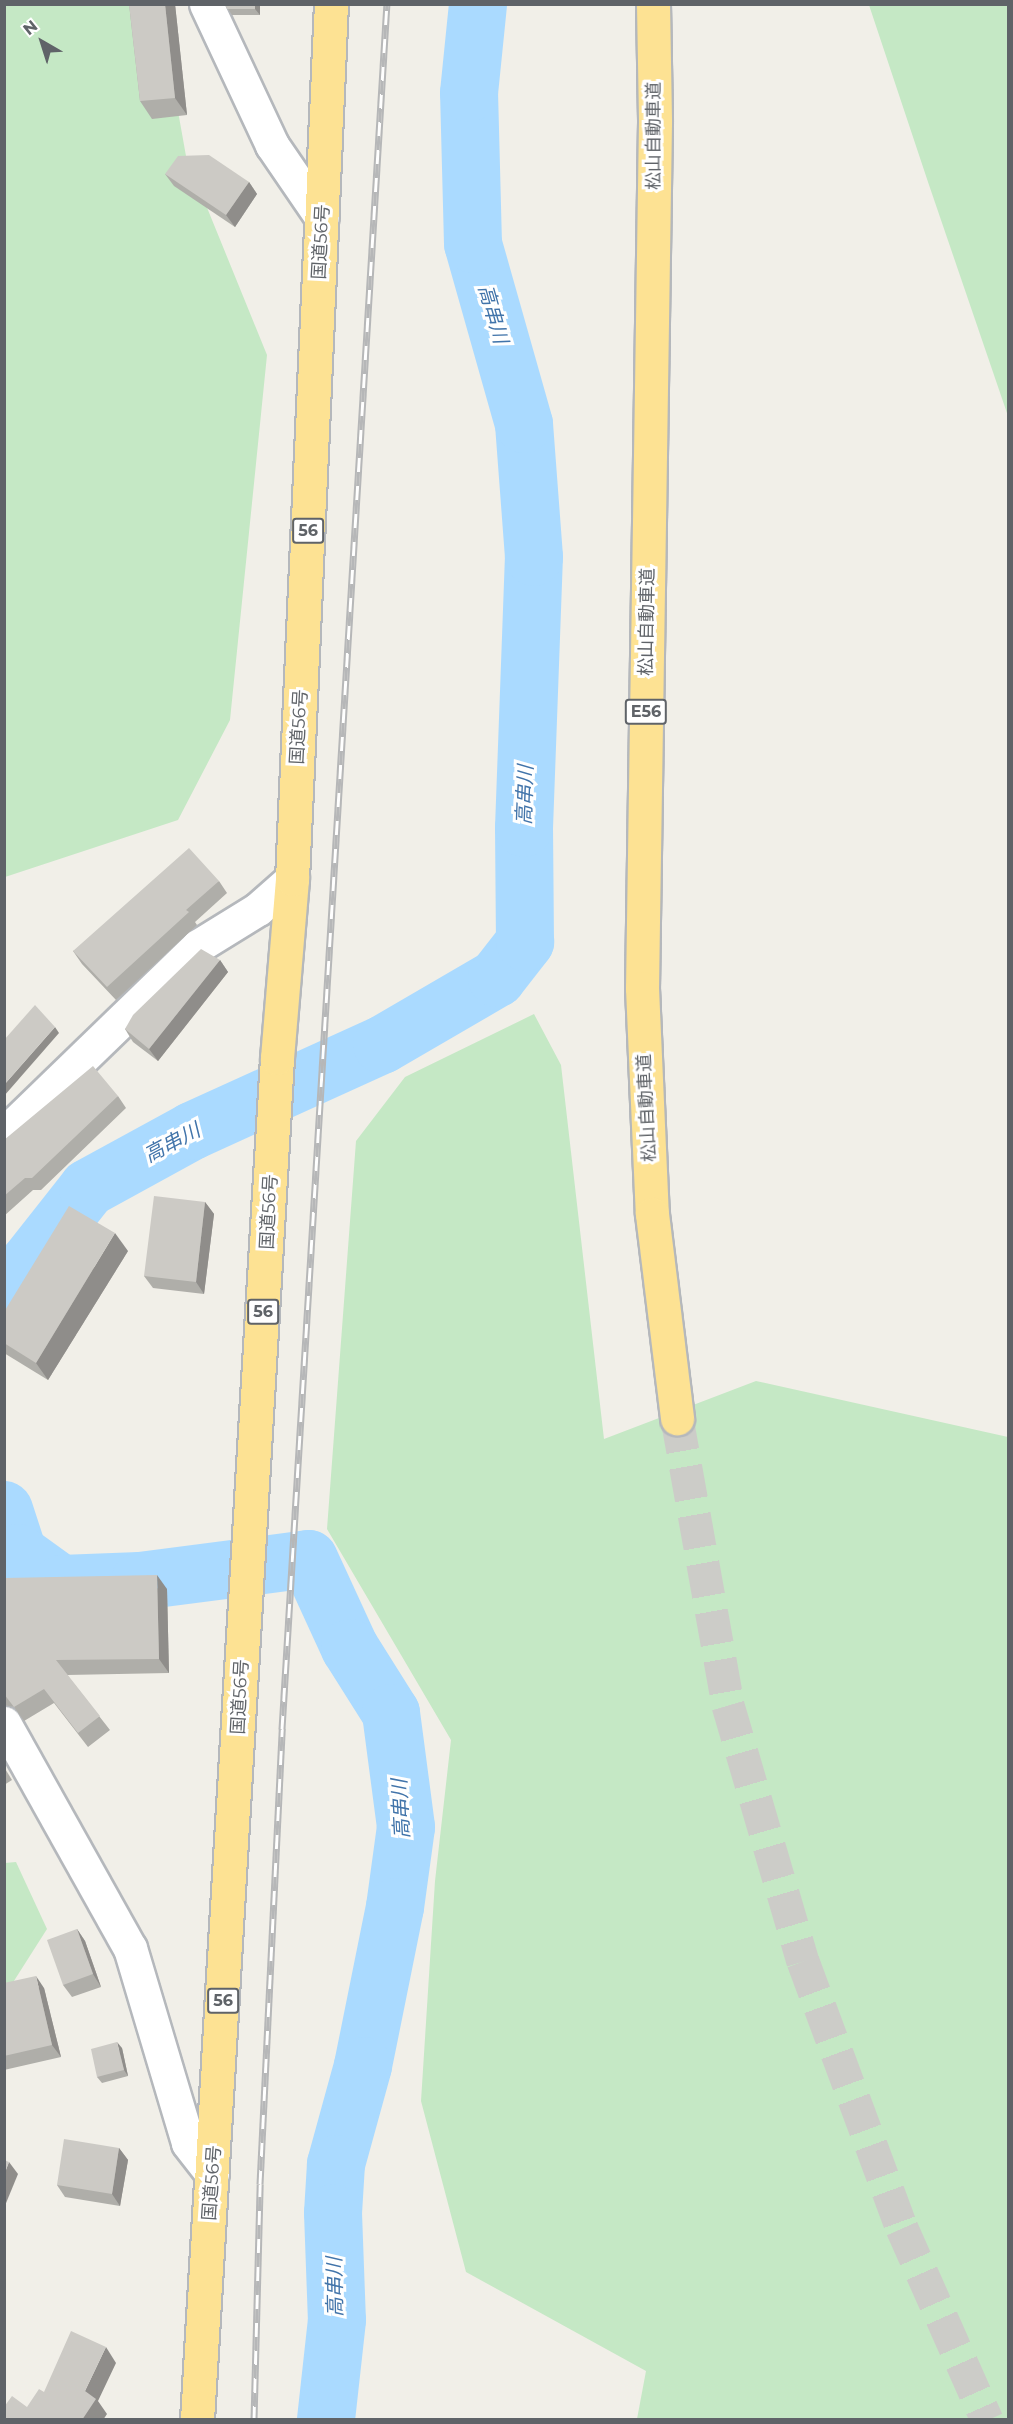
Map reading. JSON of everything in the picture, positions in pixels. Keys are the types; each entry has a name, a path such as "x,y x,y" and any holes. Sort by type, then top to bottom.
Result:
{"highway":[{"name":"国道56号","path":"197,2420 277,1058 292,879 331,4"},
{"name":"松山自動車道","path":"653,4 655,122 642,988 652,1214 677,1418"}],"street":[{"path":"206,4 273,145 322,218"},
{"path":"4,1134 198,946 258,909 292,879"},
{"path":"4,1723 130,1948 188,2143 212,2174"}],"green space":[{"path":"4,5 159,5 186,156 267,355 230,720 178,820 5,877"},
{"path":"869,5 1008,5 1008,416 928,182"},
{"path":"534,1014 561,1065 604,1439 756,1381 1008,1437 1008,2419 637,2419 646,2371 466,2272 421,2101 435,1881 451,1740 327,1529 356,1141 405,1077"},
{"path":"16,1862 47,1929 5,1995 5,1863"}],"building":[{"path":"129,4 165,4 175,98 140,101"},
{"path":"225,4 255,4 255,9 227,9"},
{"path":"209,155 249,182 226,215 165,174 178,156"},
{"path":"189,848 219,881 186,910 189,912 107,987 73,951"},
{"path":"201,949 220,960 149,1049 125,1029 133,1015"},
{"path":"35,1005 55,1027 4,1085 4,1040"},
{"path":"93,1066 118,1096 32,1178 25,1178 4,1196 4,1140"},
{"path":"154,1196 205,1202 196,1282 144,1276"},
{"path":"69,1206 115,1233 36,1363 4,1343 4,1312"},
{"path":"157,1575 159,1659 56,1660 100,1716 78,1733 44,1689 14,1707 4,1694 4,1578"},
{"path":"77,1929 93,1974 63,1985 47,1940"},
{"path":"36,1976 52,2045 4,2056 4,1983"},
{"path":"117,2042 124,2070 97,2077 91,2049"},
{"path":"64,2139 119,2148 112,2194 57,2185"},
{"path":"4,2160 9,2162 4,2175"},
{"path":"71,2331 106,2347 85,2391 96,2399 82,2420 4,2420 4,2407 12,2396 27,2407 39,2389 44,2392"}],"waterway":[{"name":"高串川","path":"4,1306 29,1263 88,1188 192,1131 382,1045 497,978 525,942 524,828 534,557 524,424 473,244 469,93 478,4"},
{"name":"高串川","path":"4,1510 18,1553 61,1584 140,1581 309,1559 350,1648 391,1713 406,1827 395,1907 363,2066 336,2164 333,2213 337,2320 326,2420"}],"tunnel":[{"path":"677,1418 728,1705 803,1961 902,2228 987,2420"}],"railway":[{"path":"254,2420 260,2184 282,1729 387,4"}]}
